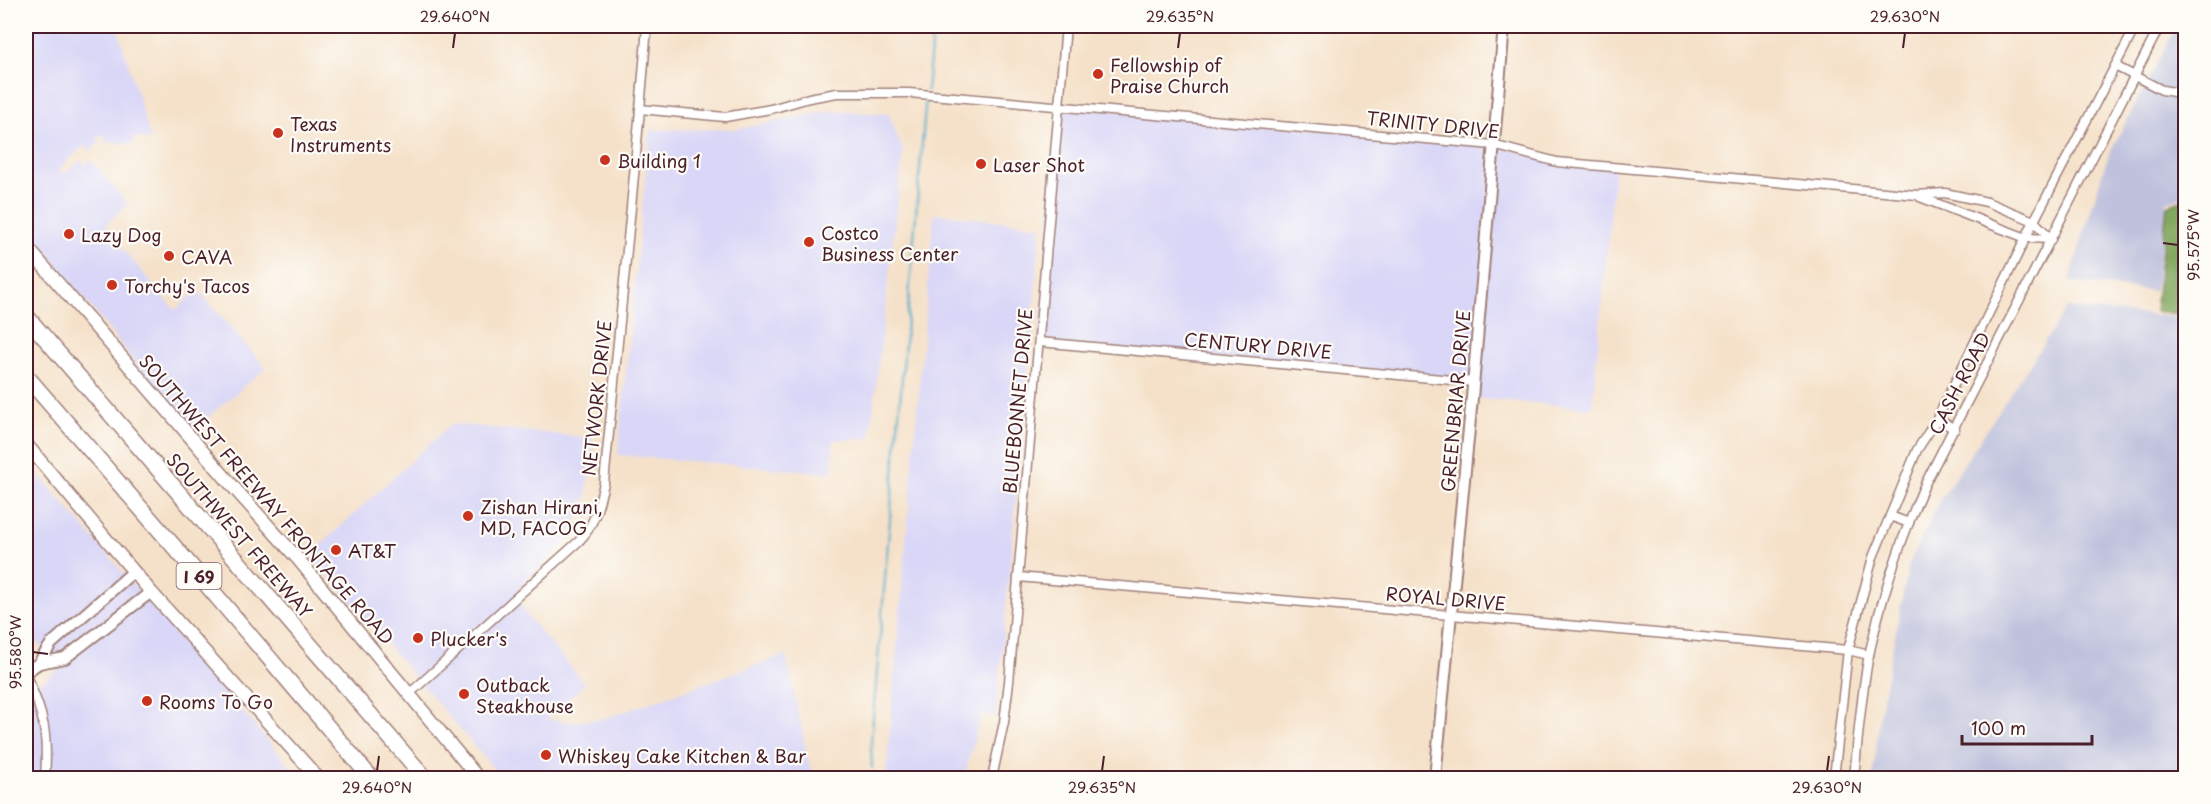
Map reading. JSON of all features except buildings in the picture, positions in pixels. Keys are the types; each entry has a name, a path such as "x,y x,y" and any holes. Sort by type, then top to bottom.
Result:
{"highway":[{"name":"SOUTHWEST FREEWAY","path":"26,316 425,778"},
{"name":"I 69","path":"26,376 371,778"}],"main road":[{"name":"SOUTHWEST FREEWAY FRONTAGE ROAD","path":"26,246 298,560 478,778"},
{"path":"26,444 151,592 318,778"}],"street":[{"name":"NETWORK DRIVE","path":"409,694 582,538 590,528 598,509 604,483 638,144 647,26"},
{"name":"BLUEBONNET DRIVE","path":"992,778 1006,711 1066,26"},
{"name":"GREENBRIAR DRIVE","path":"1435,778 1474,381 1504,26"},
{"name":"CASH ROAD","path":"1834,778 1848,650 1873,557 1917,450 1937,419 2034,221 2136,26"},
{"name":"CASH ROAD","path":"1854,778 1869,655 1889,582 1909,523 1925,484 2160,26"},
{"path":"2115,66 2162,90 2186,94"},
{"name":"TRINITY DRIVE","path":"640,109 725,117 771,109 837,93 909,93 1494,145 1557,162 1917,195 1945,193 1964,196 1987,202 2034,221 2051,239"},
{"name":"TRINITY DRIVE","path":"1917,195 2026,238 2051,239"},
{"name":"CENTURY DRIVE","path":"1039,342 1474,381"},
{"path":"1937,419 1955,429"},
{"path":"1890,516 1909,523"},
{"path":"26,672 39,663 51,645 134,571"},
{"name":"ROYAL DRIVE","path":"1018,577 1848,650 1869,655"},
{"path":"39,663 65,658 151,592"},
{"path":"26,676 45,723 47,752 45,778"}],"shaded area":[{"path":"35,26 113,26 119,33 151,140 134,137 134,144 105,142 105,135 96,137 100,141 90,151 84,146 58,170 63,174 81,160 86,164 91,160 128,204 106,224 119,245 175,310 198,290 266,368 190,432 26,225 26,35"},
{"path":"2177,26 2185,26 2185,196 2167,202 2155,291 2069,282 2107,158"},
{"path":"1060,106 1493,145 1539,158 1615,167 1592,408 1472,398 1474,382 1039,342"},
{"path":"830,111 889,114 903,152 870,438 833,440 832,473 618,455 650,130 738,129"},
{"path":"934,213 1041,226 996,716 981,714 964,778 899,778 886,777"},
{"path":"2067,308 2185,318 2185,778 1873,778 1880,712 1909,564 1939,502"},
{"path":"451,424 593,438 586,499 569,538 516,592 527,616 585,684 546,719 572,722 603,719 786,655 812,778 502,778 310,555"},
{"path":"26,460 300,778 26,778 26,695 59,668 26,630"}],"green space":[{"path":"2185,200 2185,314 2155,312 2167,206"}],"waterway":[{"path":"927,91 933,26"},
{"path":"872,768 871,742 926,97"}],"place":[{"name":"Fellowship of Praise Church","path":"1098,74"},
{"name":"Texas Instruments","path":"278,133"},
{"name":"Building 1","path":"605,160"},
{"name":"Laser Shot","path":"981,164"},
{"name":"Lazy Dog","path":"69,234"},
{"name":"Costco Business Center","path":"809,242"},
{"name":"CAVA","path":"169,256"},
{"name":"Torchy's Tacos","path":"112,285"},
{"name":"Zishan Hirani, MD, FACOG","path":"468,516"},
{"name":"AT&T","path":"336,550"},
{"name":"Plucker's","path":"418,638"},
{"name":"Outback Steakhouse","path":"464,694"},
{"name":"Rooms To Go","path":"147,701"},
{"name":"Whiskey Cake Kitchen & Bar","path":"546,755"}]}
